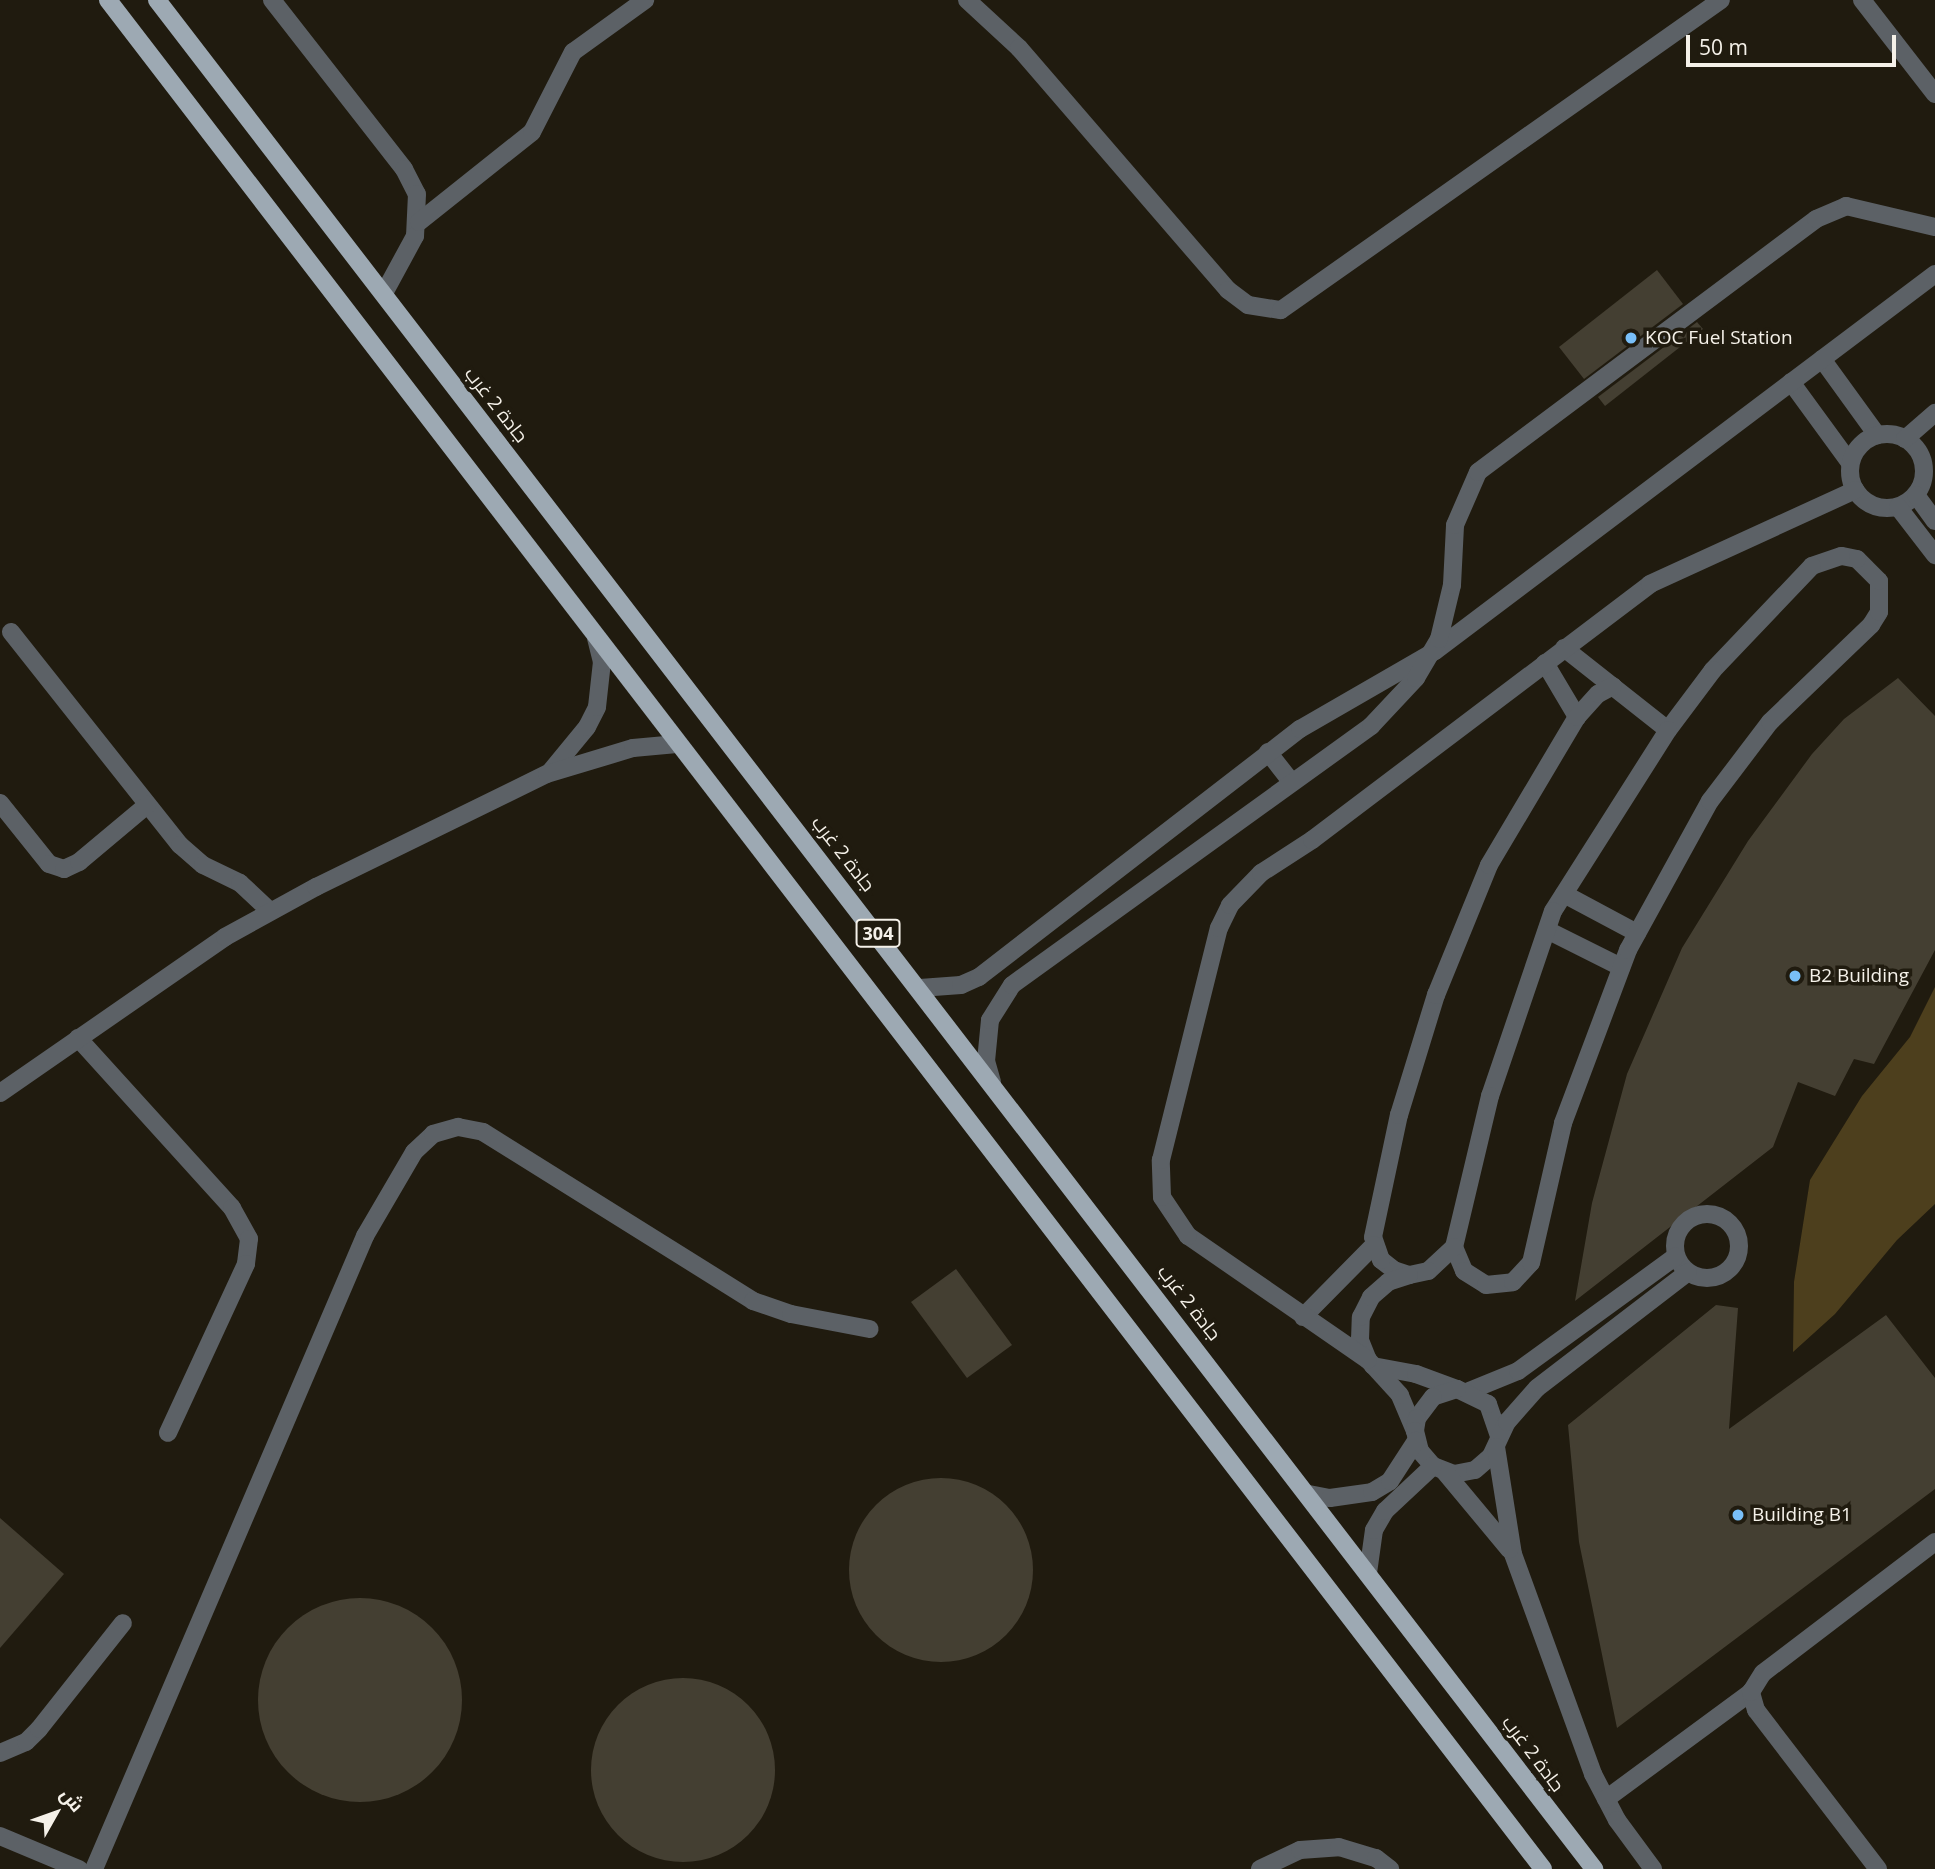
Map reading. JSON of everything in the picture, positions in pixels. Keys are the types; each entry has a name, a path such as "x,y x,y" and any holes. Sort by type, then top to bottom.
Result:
{"main road":[{"name":"304","path":"108,0 1543,1869"},
{"name":"جادة 2 غرب","path":"158,0 920,988 1594,1869"}],"lane":[{"path":"272,0 412,181 419,222"},
{"path":"384,293 419,222 531,132 543,118 573,52 645,0"},
{"path":"967,0 1019,48 1228,290 1248,305 1281,310 1721,0"},
{"path":"1861,0 1935,94"},
{"path":"992,1082 986,1062 989,1020 1012,985 1291,781 1371,726 1435,651 1452,584 1455,525 1478,472 1816,219 1846,206 1935,228"},
{"path":"920,988 961,985 995,965 1268,752 1333,707 1435,651 1935,274"},
{"path":"1822,359 1877,435"},
{"path":"1791,382 1850,463 1855,491 1873,506 1898,507 1916,495 1924,468 1935,447"},
{"path":"1905,439 1935,413"},
{"path":"1850,463 1860,445 1877,435 1905,439 1914,446 1924,468"},
{"path":"1514,1555 1438,1469 1415,1436 1400,1395 1370,1363 1188,1236 1172,1219 1162,1197 1161,1160 1219,928 1230,905 1261,873 1312,840 1650,584 1855,491"},
{"path":"1916,495 1935,521"},
{"path":"1898,507 1935,555"},
{"path":"1370,1363 1360,1340 1361,1317 1379,1290 1409,1275 1428,1270 1454,1247 1490,1096 1546,930 1564,894 1668,730 1713,670 1812,566 1841,556 1870,568 1882,596 1871,625 1770,722 1732,771 1710,801 1637,933 1621,967 1563,1123 1531,1263 1513,1282 1486,1285 1464,1271 1454,1247"},
{"path":"10,632 147,805 193,858 240,883 270,911"},
{"path":"547,774 587,727 597,707 602,662 596,638"},
{"path":"1564,648 1668,730"},
{"path":"1545,663 1577,717"},
{"path":"1303,1317 1374,1245 1399,1115 1446,968 1489,865 1577,717 1598,694 1613,686"},
{"path":"0,1093 270,911 547,774 633,748 677,744"},
{"path":"1268,752 1291,781"},
{"path":"0,803 49,864 64,869 72,867 147,805"},
{"path":"1564,894 1637,933"},
{"path":"1546,930 1621,967"},
{"path":"995,965 1012,985"},
{"path":"78,1038 232,1208 249,1239 241,1276 167,1433"},
{"path":"94,1869 365,1236 414,1152 433,1134 458,1127 483,1132 753,1301 791,1314 870,1329"},
{"path":"1707,1213 1733,1226 1739,1245 1726,1272 1707,1278 1688,1272 1676,1256 1676,1236 1688,1219 1707,1213"},
{"path":"1374,1245 1388,1265 1409,1275"},
{"path":"1308,1493 1329,1498 1372,1492 1390,1481 1415,1436 1417,1418 1433,1397 1518,1371 1676,1256"},
{"path":"1368,1573 1374,1530 1385,1511 1438,1469 1475,1470 1537,1388 1688,1272"},
{"path":"1370,1363 1416,1374 1463,1390 1495,1413 1514,1555 1606,1799 1653,1869"},
{"path":"1606,1799 1751,1692 1763,1673 1935,1542"},
{"path":"0,1753 26,1742 39,1729 123,1623"},
{"path":"1751,1692 1756,1710 1878,1869"},
{"path":"0,1836 79,1869"},
{"path":"1260,1869 1300,1850 1339,1847 1376,1858 1390,1869"}],"shaded area":[{"path":"1935,987 1935,1204 1897,1240 1835,1314 1793,1352 1794,1282 1810,1180 1862,1096 1910,1037"}],"building":[{"path":"1657,270 1683,304 1584,379 1559,347"},
{"path":"1697,322 1703,329 1605,406 1598,397"},
{"name":"B2 Building","path":"1898,678 1935,716 1935,950 1874,1064 1854,1059 1835,1096 1798,1082 1773,1147 1575,1301 1592,1203 1627,1074 1682,948 1748,841 1812,754 1844,719"},
{"path":"956,1269 1012,1345 967,1378 911,1302"},
{"name":"Building B1","path":"1716,1305 1738,1308 1729,1429 1886,1315 1935,1378 1935,1489 1617,1728 1579,1542 1568,1425"},
{"path":"941,1478 976,1485 1006,1505 1026,1535 1033,1570 1026,1605 1006,1635 976,1655 941,1662 906,1655 876,1635 856,1605 849,1570 856,1535 876,1505 906,1485"},
{"path":"0,1518 64,1574 0,1648"},
{"path":"360,1598 399,1606 417,1615 432,1628 445,1643 454,1661 462,1700 454,1739 445,1757 432,1772 417,1785 399,1794 360,1802 321,1794 303,1785 288,1772 275,1757 266,1739 258,1700 266,1661 275,1643 288,1628 303,1615 321,1606"},
{"path":"683,1678 718,1685 748,1705 768,1735 775,1770 768,1805 748,1835 718,1855 683,1862 648,1855 618,1835 598,1805 591,1770 598,1735 618,1705 648,1685"}],"place":[{"name":"KOC Fuel Station","path":"1631,338"},
{"name":"B2 Building","path":"1795,976"},
{"name":"Building B1","path":"1738,1515"}]}
